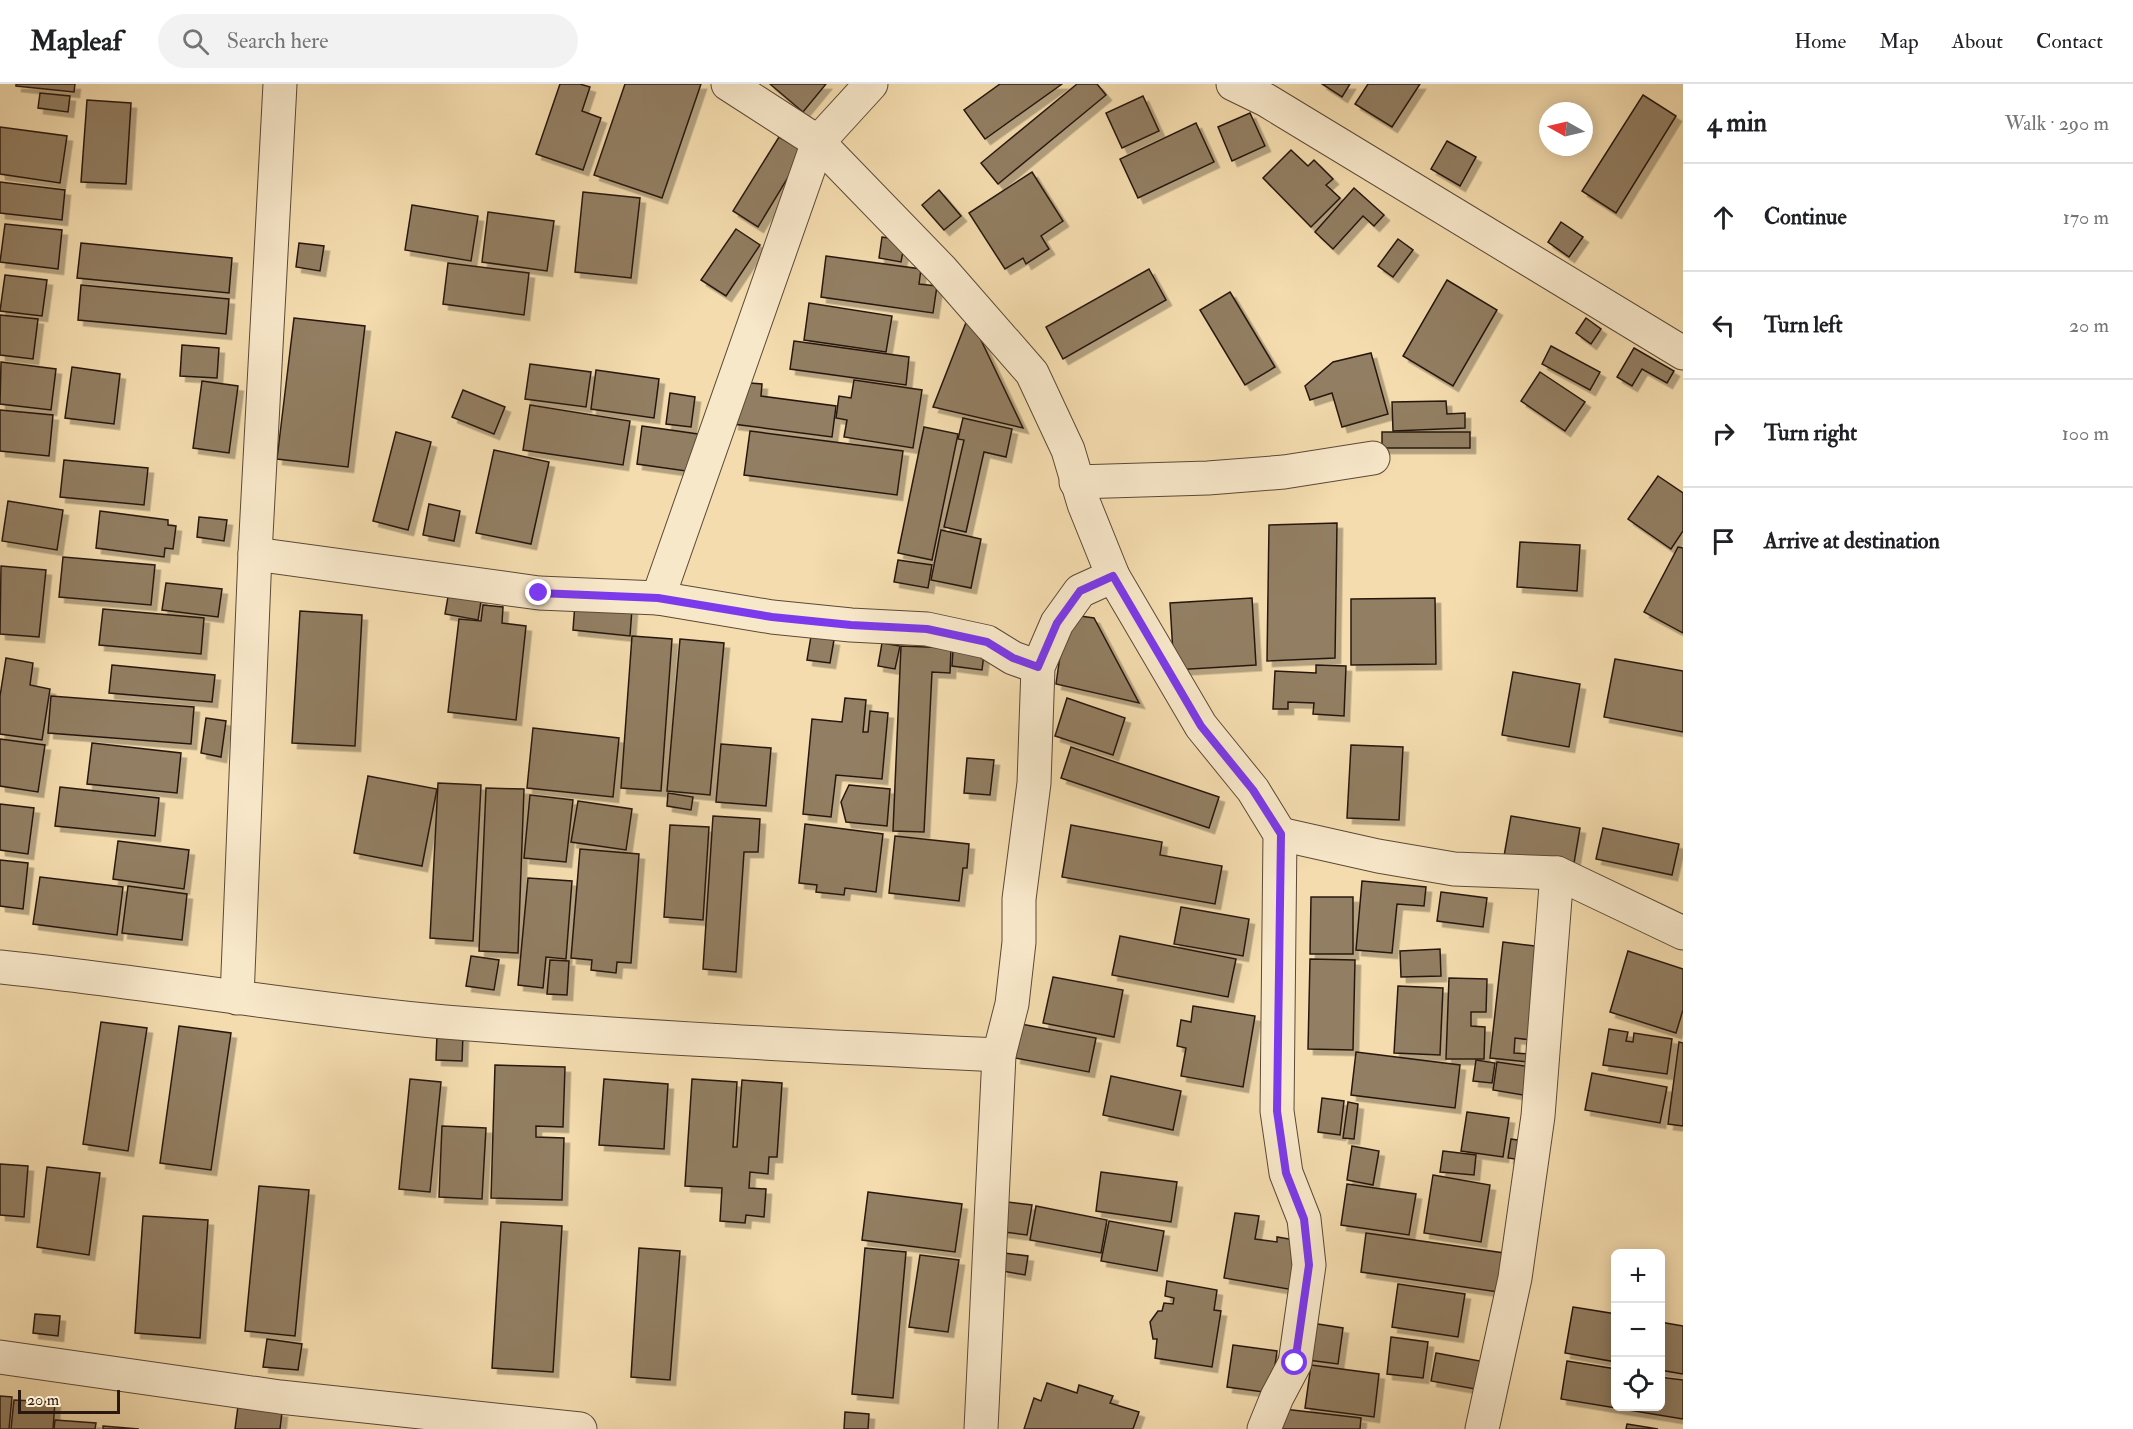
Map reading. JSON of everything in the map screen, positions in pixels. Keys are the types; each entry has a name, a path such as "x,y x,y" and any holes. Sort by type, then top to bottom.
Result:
{"street":[{"path":"237,998 255,554 280,84"},
{"path":"728,84 818,142 942,270 1032,373 1068,450 1076,482 1113,576 1201,726 1253,790 1281,834 1277,1111 1286,1173 1304,1219 1309,1265 1295,1363 1277,1397 1264,1429"},
{"path":"658,598 818,142 871,84"},
{"path":"1233,84 1266,100 1683,353"},
{"path":"1076,482 1208,478 1273,473 1373,458"},
{"path":"255,554 539,593 658,598 772,617 851,625 927,629 987,642 1013,658 1038,667"},
{"path":"981,1429 999,1055 1012,1004 1019,942 1019,899 1034,783 1038,667 1057,623 1080,591 1113,576"},
{"path":"1281,834 1378,856 1454,869 1557,873 1683,933"},
{"path":"1482,1429 1515,1278 1538,1116 1557,873"},
{"path":"0,967 84,976 237,998 456,1022 803,1045 999,1055"},
{"path":"0,1357 280,1397 574,1429"}],"building":[{"path":"16,84 75,84 74,92 16,86"},
{"path":"560,84 580,84 590,87 582,111 601,118 583,170 536,154"},
{"path":"625,84 701,84 662,198 594,175"},
{"path":"770,84 826,84 803,112"},
{"path":"1000,84 1062,84 985,139 964,110"},
{"path":"1077,84 1097,84 1106,95 998,184 981,163"},
{"path":"1322,84 1350,84 1342,97"},
{"path":"1368,84 1420,84 1392,127 1355,104"},
{"path":"40,93 70,96 68,112 38,108"},
{"path":"1643,95 1676,116 1616,213 1582,191"},
{"path":"1143,96 1159,131 1122,148 1106,113"},
{"path":"87,100 131,103 126,184 81,182"},
{"path":"1250,113 1265,146 1232,161 1218,127"},
{"path":"1196,123 1214,162 1138,198 1120,159"},
{"path":"0,127 67,136 60,183 0,174"},
{"path":"779,137 804,151 758,227 733,211"},
{"path":"1447,141 1476,157 1460,186 1431,169"},
{"path":"1291,150 1308,166 1314,160 1333,179 1326,185 1340,198 1311,227 1263,178"},
{"path":"1032,172 1063,221 1041,236 1049,249 1026,264 1023,258 1005,269 969,213"},
{"path":"0,182 65,190 62,220 0,213"},
{"path":"1354,188 1384,215 1374,226 1363,216 1333,249 1315,232"},
{"path":"939,190 961,216 944,230 922,205"},
{"path":"583,192 640,198 631,278 575,272"},
{"path":"412,205 478,216 471,261 405,250"},
{"path":"488,212 554,221 547,271 482,262"},
{"path":"1561,222 1583,237 1569,257 1548,242"},
{"path":"5,224 62,230 58,269 0,262"},
{"path":"736,229 760,245 726,296 701,280"},
{"path":"882,237 905,241 901,262 879,258"},
{"path":"1398,239 1413,250 1393,277 1378,266"},
{"path":"81,243 232,258 229,293 77,278"},
{"path":"299,243 324,246 320,271 296,267"},
{"path":"826,256 921,269 919,284 937,286 933,313 821,297"},
{"path":"448,263 529,273 524,315 443,304"},
{"path":"1149,269 1166,300 1063,359 1046,327"},
{"path":"5,275 47,280 42,316 0,311"},
{"path":"1447,280 1497,310 1453,386 1403,356"},
{"path":"81,285 229,299 226,334 78,320"},
{"path":"1230,292 1275,367 1245,385 1200,310"},
{"path":"809,303 892,316 886,352 804,340"},
{"path":"0,315 38,319 33,359 0,355"},
{"path":"969,315 1023,428 933,407"},
{"path":"294,318 365,326 348,467 277,459"},
{"path":"1586,318 1601,329 1591,344 1576,333"},
{"path":"794,341 909,357 906,385 790,369"},
{"path":"182,345 219,348 217,378 180,376"},
{"path":"1551,346 1600,372 1590,390 1542,364"},
{"path":"1634,348 1674,371 1667,383 1642,369 1632,386 1617,377"},
{"path":"1371,353 1388,414 1342,427 1332,393 1310,400 1305,386 1333,362"},
{"path":"1,362 56,369 51,410 0,404"},
{"path":"530,364 591,372 586,407 525,399"},
{"path":"72,367 120,374 114,424 65,418"},
{"path":"596,370 659,379 654,418 591,409"},
{"path":"1540,372 1585,402 1565,431 1521,401"},
{"path":"854,380 922,390 913,448 844,437 847,420 836,418 839,396 851,398"},
{"path":"202,381 238,386 229,453 193,448"},
{"path":"738,382 762,384 761,396 836,406 832,437 733,424"},
{"path":"463,390 505,407 494,434 452,417"},
{"path":"670,393 695,397 691,427 666,424"},
{"path":"1446,401 1447,414 1465,413 1465,428 1393,431 1392,402"},
{"path":"530,405 630,421 623,465 523,450"},
{"path":"0,410 53,415 49,456 0,451"},
{"path":"963,418 1012,429 1006,457 984,452 966,532 944,527 964,440 958,439"},
{"path":"642,426 698,434 693,472 637,464"},
{"path":"924,427 958,434 932,560 898,553"},
{"path":"750,431 903,451 897,495 744,475"},
{"path":"396,432 431,442 408,530 373,521"},
{"path":"1382,432 1470,432 1470,448 1382,448"},
{"path":"494,450 549,462 531,544 476,533"},
{"path":"64,460 148,468 144,505 60,497"},
{"path":"1658,476 1683,493 1683,531 1671,549 1628,519"},
{"path":"8,501 63,510 57,550 2,541"},
{"path":"429,504 460,511 454,541 423,535"},
{"path":"100,511 168,520 168,525 176,526 173,549 165,548 164,557 96,548"},
{"path":"199,517 227,520 224,541 197,537"},
{"path":"1337,523 1335,658 1267,661 1269,525"},
{"path":"941,530 981,539 971,588 931,580"},
{"path":"1520,542 1580,545 1577,591 1517,587"},
{"path":"1678,547 1683,548 1683,633 1644,612"},
{"path":"63,557 155,565 151,605 59,597"},
{"path":"898,560 932,565 928,588 894,582"},
{"path":"1,566 46,570 39,637 0,634"},
{"path":"166,583 222,589 218,617 162,610"},
{"path":"449,591 482,595 478,620 445,614"},
{"path":"1252,598 1256,665 1174,670 1170,603"},
{"path":"1435,598 1436,664 1351,665 1351,599"},
{"path":"575,603 632,609 630,636 573,630"},
{"path":"483,605 503,607 502,623 526,626 516,720 448,712 459,619 481,621"},
{"path":"103,609 204,618 201,654 99,645"},
{"path":"300,611 362,615 355,746 292,743"},
{"path":"1066,614 1094,618 1139,703 1056,684"},
{"path":"632,636 672,639 661,791 621,788"},
{"path":"811,636 834,640 830,663 807,660"},
{"path":"680,639 724,643 710,795 667,791"},
{"path":"882,643 900,646 895,669 878,666"},
{"path":"901,646 951,648 950,673 932,672 924,832 893,831"},
{"path":"953,650 984,654 982,670 952,666"},
{"path":"6,658 33,663 30,685 50,689 42,740 0,734 0,696"},
{"path":"1615,659 1683,671 1683,732 1604,717"},
{"path":"112,665 215,675 212,702 109,693"},
{"path":"1316,665 1346,666 1344,716 1313,714 1314,703 1288,702 1288,709 1273,709 1275,671 1316,673"},
{"path":"1513,672 1580,684 1569,747 1502,735"},
{"path":"51,696 194,707 191,744 48,733"},
{"path":"845,698 866,700 863,732 868,732 870,711 888,713 882,779 836,775 831,817 803,814 812,719 842,722"},
{"path":"1067,698 1125,718 1113,755 1055,736"},
{"path":"206,718 226,721 221,757 201,753"},
{"path":"533,728 619,738 613,797 527,788"},
{"path":"0,739 45,745 38,792 0,786"},
{"path":"92,743 181,753 177,793 87,784"},
{"path":"721,744 771,748 766,806 716,802"},
{"path":"1351,745 1403,747 1399,820 1347,818"},
{"path":"1071,747 1219,797 1209,828 1061,778"},
{"path":"967,758 994,760 990,795 964,793"},
{"path":"368,776 437,789 422,866 354,853"},
{"path":"438,783 481,785 473,941 430,938"},
{"path":"849,785 890,789 887,826 846,822 841,802"},
{"path":"60,787 159,798 155,836 55,826"},
{"path":"486,788 524,789 518,953 479,951"},
{"path":"668,793 693,797 691,810 667,806"},
{"path":"530,795 573,800 566,862 524,858"},
{"path":"578,801 632,809 626,850 571,842"},
{"path":"0,804 34,808 28,854 0,850"},
{"path":"713,816 760,819 758,852 744,852 736,972 703,969"},
{"path":"1511,816 1580,828 1572,875 1503,862"},
{"path":"805,824 883,834 876,892 845,888 844,895 816,892 817,885 799,883"},
{"path":"670,825 709,827 703,920 664,917"},
{"path":"1071,825 1162,842 1160,855 1222,866 1215,904 1062,877"},
{"path":"1603,828 1679,844 1672,875 1596,859"},
{"path":"895,836 969,844 967,868 963,868 959,901 889,893"},
{"path":"118,841 189,850 184,889 113,879"},
{"path":"580,849 639,854 631,963 617,962 616,973 591,970 592,960 571,958"},
{"path":"0,860 28,863 23,909 0,906"},
{"path":"40,877 123,887 117,935 33,924"},
{"path":"528,878 572,881 566,959 546,957 543,988 518,985"},
{"path":"1362,881 1426,887 1424,906 1397,904 1392,953 1356,950"},
{"path":"128,886 187,894 182,940 122,933"},
{"path":"1441,892 1487,898 1483,927 1437,921"},
{"path":"1311,897 1353,897 1353,954 1310,954"},
{"path":"1181,907 1249,919 1243,956 1174,944"},
{"path":"1120,936 1236,959 1228,997 1112,975"},
{"path":"1503,942 1542,947 1531,1040 1515,1038 1514,1053 1529,1054 1528,1062 1490,1058"},
{"path":"1440,949 1441,976 1401,977 1400,951"},
{"path":"1628,951 1683,969 1683,1010 1676,1033 1610,1012"},
{"path":"471,956 499,960 494,990 466,986"},
{"path":"1310,959 1355,960 1353,1050 1308,1049"},
{"path":"550,960 569,961 567,995 547,994"},
{"path":"1053,977 1123,990 1114,1037 1043,1023"},
{"path":"1449,978 1487,979 1486,1012 1471,1012 1471,1026 1485,1027 1484,1059 1446,1059"},
{"path":"1398,986 1443,988 1440,1055 1394,1053"},
{"path":"1193,1006 1255,1016 1243,1087 1181,1076 1186,1048 1177,1046 1181,1020 1191,1022"},
{"path":"101,1022 147,1028 128,1151 83,1144"},
{"path":"1021,1024 1096,1038 1089,1072 1015,1058"},
{"path":"179,1026 231,1033 211,1170 160,1163"},
{"path":"1609,1029 1628,1032 1626,1041 1633,1042 1634,1033 1672,1039 1667,1074 1603,1065"},
{"path":"437,1034 463,1034 462,1061 436,1060"},
{"path":"1679,1042 1683,1043 1683,1126 1668,1124"},
{"path":"1356,1052 1460,1065 1455,1108 1351,1095"},
{"path":"1476,1060 1495,1063 1492,1083 1473,1081"},
{"path":"1497,1062 1539,1068 1535,1097 1493,1090"},
{"path":"495,1065 565,1067 563,1127 536,1126 536,1137 564,1138 562,1200 491,1198"},
{"path":"1592,1073 1667,1087 1660,1123 1585,1110"},
{"path":"1111,1076 1181,1091 1173,1130 1103,1115"},
{"path":"410,1079 441,1082 430,1192 399,1189"},
{"path":"604,1079 668,1084 664,1149 599,1145"},
{"path":"692,1079 737,1082 733,1147 737,1147 742,1080 782,1083 777,1157 769,1157 768,1174 750,1172 749,1188 766,1189 764,1217 746,1215 745,1223 720,1221 722,1188 685,1186"},
{"path":"1322,1098 1344,1101 1340,1135 1318,1132"},
{"path":"1348,1102 1358,1104 1354,1139 1343,1138"},
{"path":"1467,1112 1509,1118 1503,1157 1461,1151"},
{"path":"442,1126 486,1128 482,1199 439,1197"},
{"path":"1511,1139 1530,1142 1527,1161 1508,1158"},
{"path":"1352,1146 1379,1151 1373,1185 1347,1180"},
{"path":"1443,1151 1476,1155 1474,1175 1440,1172"},
{"path":"0,1164 28,1166 24,1217 0,1215"},
{"path":"47,1167 100,1173 89,1255 37,1247"},
{"path":"1101,1172 1177,1182 1171,1222 1096,1211"},
{"path":"1433,1175 1490,1185 1481,1242 1424,1233"},
{"path":"1347,1184 1416,1194 1409,1235 1341,1225"},
{"path":"259,1186 309,1190 295,1336 245,1331"},
{"path":"868,1192 962,1204 955,1252 862,1240"},
{"path":"999,1201 1032,1205 1027,1235 996,1231"},
{"path":"1036,1206 1107,1220 1101,1253 1030,1240"},
{"path":"1235,1213 1259,1216 1255,1239 1277,1242 1277,1237 1301,1241 1294,1290 1224,1278"},
{"path":"143,1216 208,1220 200,1338 135,1333"},
{"path":"1109,1221 1164,1231 1157,1271 1101,1261"},
{"path":"501,1222 562,1226 553,1372 492,1368"},
{"path":"1366,1233 1504,1253 1498,1292 1361,1272"},
{"path":"639,1248 680,1251 670,1380 631,1377"},
{"path":"865,1248 906,1252 893,1398 852,1394"},
{"path":"1004,1253 1028,1256 1025,1275 1002,1271"},
{"path":"920,1255 959,1260 948,1332 909,1327"},
{"path":"1167,1281 1217,1290 1214,1310 1221,1311 1212,1367 1155,1358 1157,1339 1153,1339 1150,1322 1158,1311 1162,1311 1164,1303 1173,1304 1174,1298 1165,1296"},
{"path":"1398,1284 1465,1294 1458,1337 1392,1327"},
{"path":"1573,1307 1611,1313 1611,1361 1565,1353"},
{"path":"35,1314 60,1316 58,1336 33,1333"},
{"path":"1305,1322 1343,1328 1338,1364 1300,1359"},
{"path":"1665,1323 1683,1326 1683,1374 1665,1371"},
{"path":"1391,1337 1428,1342 1423,1378 1387,1374"},
{"path":"267,1339 302,1344 298,1370 263,1367"},
{"path":"1233,1345 1277,1351 1271,1393 1227,1387"},
{"path":"1436,1353 1491,1363 1486,1391 1431,1381"},
{"path":"1567,1361 1611,1368 1611,1407 1561,1399"},
{"path":"1311,1365 1379,1374 1374,1417 1305,1408"},
{"path":"1665,1378 1683,1380 1683,1419 1634,1411 1665,1411"},
{"path":"1047,1383 1077,1393 1079,1385 1113,1396 1110,1403 1139,1412 1133,1429 1024,1429 1034,1398 1041,1401"},
{"path":"0,1396 12,1397 9,1429 0,1429"},
{"path":"14,1400 55,1402 53,1429 11,1429"},
{"path":"238,1406 282,1412 280,1429 235,1429"},
{"path":"1275,1408 1361,1418 1360,1429 1272,1429"},
{"path":"845,1412 869,1414 868,1429 844,1429"},
{"path":"55,1420 96,1423 95,1429 54,1429"},
{"path":"1627,1424 1658,1429 1626,1429"},
{"path":"103,1426 139,1429 103,1429"}],"route":[{"path":"539,593 658,598 772,617 851,625 927,629 987,642 1013,658 1038,667 1057,623 1080,591 1113,576 1201,726 1253,790 1281,834 1277,1111 1286,1173 1304,1219 1309,1265 1295,1363"}]}
